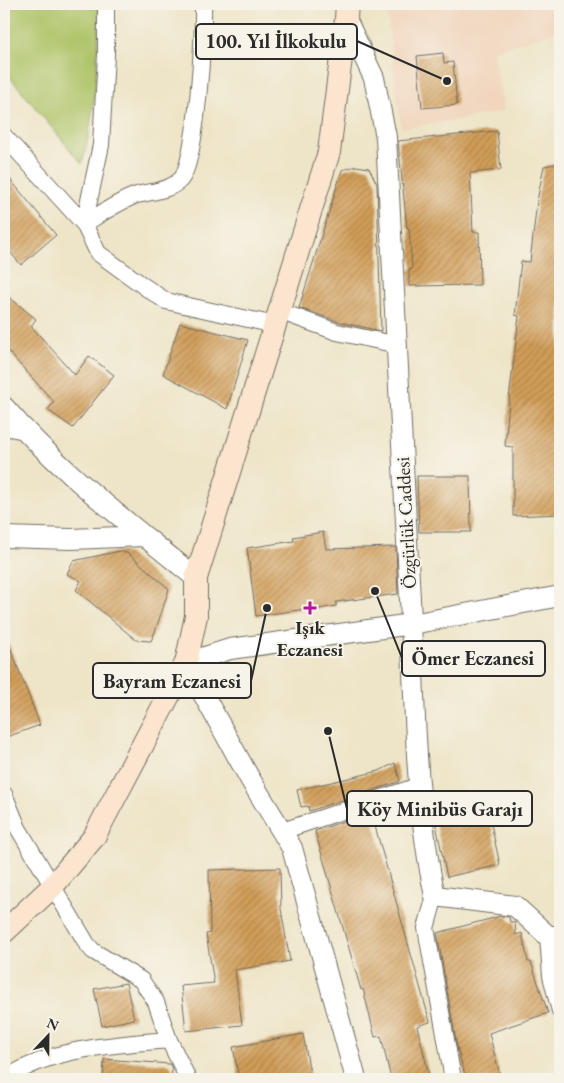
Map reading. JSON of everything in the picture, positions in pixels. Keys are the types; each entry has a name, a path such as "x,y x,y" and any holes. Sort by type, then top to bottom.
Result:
{"main road":[{"path":"4,932 52,887 94,837 186,663 196,616 196,578 329,152 346,11"}],"street":[{"path":"84,224 101,145 106,55 106,4"},
{"path":"84,224 133,196 166,189 181,180 189,161 198,98 204,31 203,4"},
{"name":"Özgürlük Caddesi","path":"346,11 374,78 386,137 412,624 418,786 430,875 435,896"},
{"path":"4,136 84,224 98,253 166,301 277,318 398,345"},
{"path":"4,407 25,431 64,468 196,578"},
{"path":"4,427 25,431"},
{"path":"4,537 71,539 144,536"},
{"path":"356,1079 292,848 250,780 186,663 230,650 412,624 560,596"},
{"path":"282,831 418,786"},
{"path":"4,794 18,828 79,932 93,951 141,980 156,1002 169,1040 188,1079"},
{"path":"453,1079 426,928 435,896 515,906 554,936 551,976 560,1011"},
{"path":"6,1079 14,1073 56,1056 105,1046 169,1040"}],"shaded area":[{"path":"386,4 560,4 560,30 493,51 504,111 401,128"}],"green space":[{"path":"4,4 99,4 97,64 93,104 82,164 4,70"}],"building":[{"path":"443,53 444,63 453,62 457,105 422,108 417,56"},
{"path":"497,131 501,170 470,173 473,232 479,232 480,285 409,286 409,270 412,269 409,228 407,228 398,141"},
{"path":"560,163 560,514 513,516 513,447 505,446 519,316 515,315 521,261 530,262 537,201 544,166"},
{"path":"356,166 369,168 377,184 381,331 340,322 299,308 342,170"},
{"path":"4,172 56,235 21,265 4,245"},
{"path":"4,293 36,319 31,326 75,375 89,356 114,375 73,428 48,410 54,402 4,347"},
{"path":"180,323 248,340 227,409 163,374"},
{"path":"417,476 470,476 471,532 419,532"},
{"path":"323,532 326,549 396,547 398,594 336,602 336,606 306,611 306,609 256,616 247,548 294,541 293,537"},
{"path":"120,551 129,554 169,589 151,641 136,640 76,590 81,581 67,574 73,561"},
{"path":"4,634 40,725 4,738"},
{"path":"395,763 400,781 398,782 309,811 308,806 301,807 297,790 379,771"},
{"path":"484,792 500,865 447,877 433,803"},
{"path":"371,812 430,1022 417,1026 430,1079 391,1079 381,1036 375,1037 363,989 361,990 315,831"},
{"path":"280,868 281,909 290,961 235,970 242,1025 186,1031 181,986 214,983 206,934 210,933 209,870"},
{"path":"501,916 509,917 510,922 515,922 516,935 522,933 528,962 531,962 548,1013 489,1033 501,1079 466,1079 457,1047 437,933"},
{"path":"126,983 134,1019 102,1026 94,989"},
{"path":"303,1034 311,1079 239,1079 233,1047"},
{"path":"104,1059 170,1064 172,1069 171,1079 103,1079"}],"place":[{"name":"100. Yıl İlkokulu","path":"447,81"},
{"name":"Ömer Eczanesi","path":"375,591"},
{"name":"Bayram Eczanesi","path":"267,608"},
{"name":"Işık Eczanesi","path":"310,608"},
{"name":"Köy Minibüs Garajı","path":"328,731"}]}
